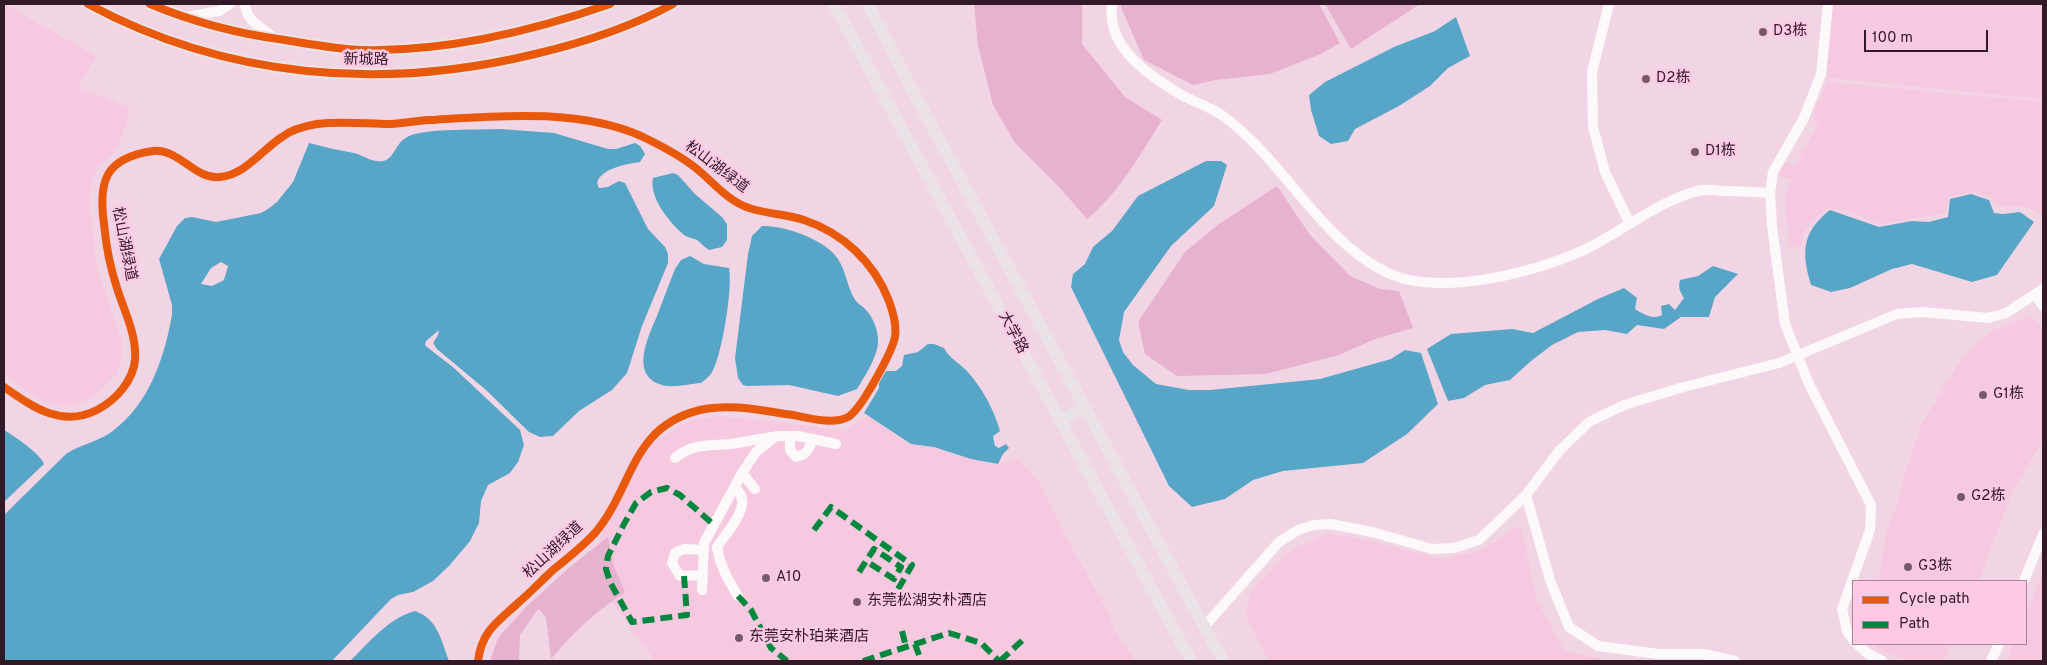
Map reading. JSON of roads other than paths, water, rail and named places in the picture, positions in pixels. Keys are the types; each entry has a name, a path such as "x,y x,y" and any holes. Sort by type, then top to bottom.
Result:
{"main road":[{"name":"新城路","path":"88,4 146,31 190,48 235,60 326,74 357,76 388,76 482,66 518,58 584,40 626,25 673,4"},
{"name":"新城路","path":"150,4 187,17 255,36 360,50 453,44 516,32 569,18 610,4"},
{"name":"大学路","path":"834,4 1191,661"},
{"name":"大学路","path":"868,4 1223,661"},
{"path":"1059,421 1086,407"}],"street":[{"path":"187,17 219,11 230,4"},
{"path":"245,4 246,12 253,22 276,39"},
{"path":"1112,4 1111,14 1119,41 1137,65 1180,94 1223,116 1265,153 1316,213 1352,251 1388,273 1410,280 1455,282 1497,277 1546,266 1593,246 1655,209 1702,190 1770,193"},
{"path":"1609,4 1592,72 1593,126 1605,172 1630,224"},
{"path":"1828,4 1821,74 1804,118 1773,172 1770,193 1772,226 1785,324 1796,355 1824,416 1871,505 1870,530 1852,580"},
{"path":"1204,626 1279,542 1298,530 1314,525 1331,524 1372,532 1432,549 1454,548 1479,540 1526,495 1559,451 1589,422 1624,405 1680,388 1779,363 1897,314 1922,312 1988,318 2006,313 2039,292 2043,306"},
{"path":"702,590 704,543 742,473 756,452 776,436"},
{"path":"675,458 682,453 703,445 728,444 776,436 813,439 836,444"},
{"path":"790,436 790,450 796,457 804,455 809,450 813,439"},
{"path":"742,473 755,490"},
{"path":"734,487 740,493 743,503 717,547 724,572 738,596"},
{"path":"1526,495 1550,580 1570,627 1598,646 1658,654 1704,654 1735,661"},
{"path":"2024,580 2043,534"},
{"path":"703,575 680,576 672,563 675,553 684,549 704,550"},
{"path":"1852,581 1842,609 1847,631 1852,638"},
{"path":"1858,645 1867,653 1882,661"},
{"path":"1992,661 1998,645"}],"water":[{"path":"1456,17 1470,56 1448,68 1430,86 1399,106 1355,129 1348,141 1331,144 1319,136 1311,110 1309,95 1325,82 1394,47 1435,31"},
{"path":"501,129 554,133 608,149 616,149 635,143 640,146 645,154 640,162 609,170 599,178 597,183 599,188 608,187 619,181 625,183 648,229 665,247 668,254 668,263 642,326 627,373 612,390 579,411 553,436 540,437 529,432 486,390 437,349 433,343 439,330 426,341 425,345 427,347 454,368 520,430 524,445 518,462 510,473 488,485 481,501 479,523 470,541 449,566 433,581 413,592 398,595 391,599 332,661 4,661 4,515 66,454 114,430 126,419 146,393 160,363 172,315 172,305 159,259 177,226 185,218 192,217 216,222 261,213 268,209 277,202 293,182 309,143 354,153 371,160 383,161 390,157 404,139 417,133","holes":["221,262 228,266 224,280 212,286 201,284 211,268"]},
{"path":"1206,161 1221,161 1227,165 1214,206 1171,246 1124,312 1119,340 1123,352 1133,365 1156,384 1189,390 1210,390 1320,379 1391,359 1405,350 1421,353 1438,404 1407,434 1363,463 1283,471 1253,480 1225,499 1192,507 1169,486 1071,287 1073,274 1085,264 1093,247 1112,231 1138,196"},
{"path":"673,173 678,175 727,224 727,240 722,247 709,250 697,240 687,237 671,222 661,208 654,193 653,178"},
{"path":"1971,194 1989,200 1994,213 2020,212 2034,222 1997,275 1972,282 1912,264 1892,269 1850,288 1831,292 1811,285 1806,262 1806,243 1814,226 1830,210 1879,227 1912,221 1929,222 1948,217 1950,199"},
{"path":"762,226 781,228 804,235 824,246 838,259 854,298 870,314 878,335 875,356 857,389 838,396 789,385 747,386 743,385 738,378 735,358 748,254 752,236"},
{"path":"690,256 704,264 729,268 728,305 723,337 716,363 704,381 680,386 659,384 650,379 645,371 644,353 646,343 675,269 681,260"},
{"path":"1713,266 1738,274 1715,297 1709,317 1681,317 1664,329 1637,325 1627,334 1605,330 1578,332 1552,345 1510,380 1485,385 1464,398 1448,401 1427,349 1451,334 1512,329 1533,333 1598,299 1624,288 1637,298 1635,309 1648,316 1662,315 1661,306 1669,304 1675,310 1684,298 1680,290 1680,280 1698,276"},
{"path":"928,344 944,348 972,376 986,398 1000,431 993,436 995,446 999,448 1006,444 1009,448 1003,454 998,464 971,459 934,447 911,444 864,413 879,388 879,383 886,371 896,371 902,366 904,355 918,352"},
{"path":"4,430 33,450 44,464 4,502"},
{"path":"415,611 429,619 434,625 449,661 350,661 388,625 405,614"}],"place":[{"name":"D3栋","path":"1763,32"},
{"name":"D2栋","path":"1646,79"},
{"name":"D1栋","path":"1695,152"},
{"name":"G1栋","path":"1983,395"},
{"name":"G2栋","path":"1961,497"},
{"name":"G3栋","path":"1908,567"},
{"name":"A10","path":"766,578"},
{"name":"东莞松湖安朴酒店","path":"857,602"},
{"name":"东莞安朴珀莱酒店","path":"739,638"}]}
